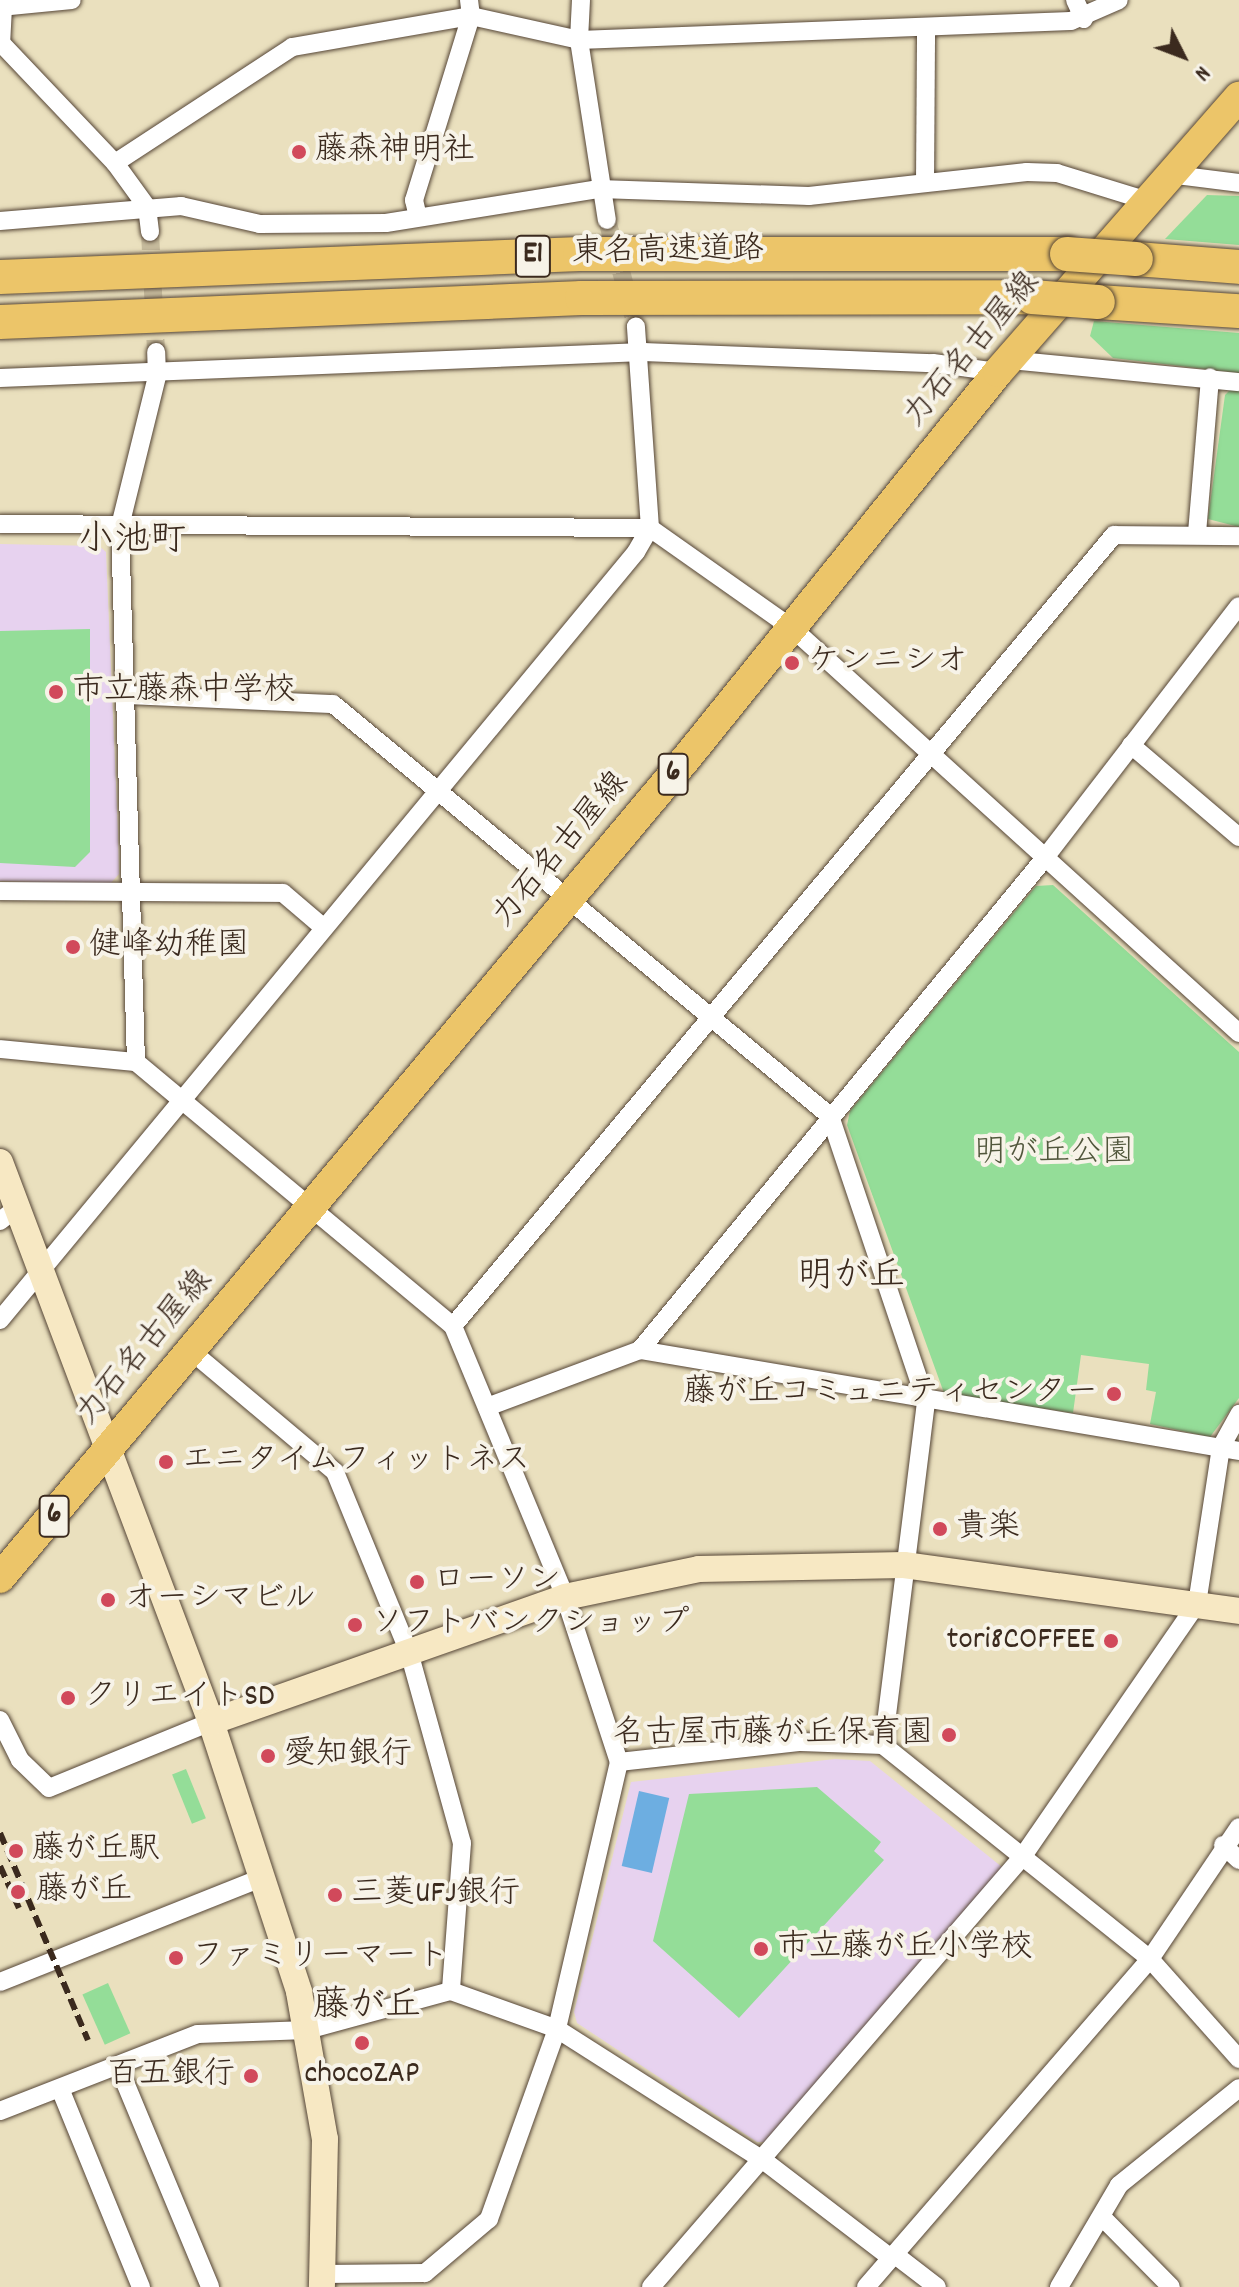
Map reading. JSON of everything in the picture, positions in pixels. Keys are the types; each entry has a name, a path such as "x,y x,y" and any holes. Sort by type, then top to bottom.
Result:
{"highway":[{"name":"東名高速道路","path":"0,277 580,254 1067,254 1239,267"},
{"name":"東名高速道路","path":"0,322 582,298 1032,297 1239,311"}],"main road":[{"name":"力石名古屋線","path":"0,1578 569,898 1004,366 1176,175 1239,97"}],"street":[{"path":"72,0 2,7 0,43 115,163 147,207 150,232"},
{"path":"581,0 579,40 599,189 607,220"},
{"path":"1075,0 1084,19"},
{"path":"115,163 292,47 470,8 579,40 926,29 1084,19 1119,0"},
{"path":"418,217 414,200 470,8"},
{"path":"925,183 926,29"},
{"path":"0,221 181,206 260,224 418,217 599,189 809,196 1057,173 1151,202"},
{"path":"1176,175 1239,183"},
{"path":"0,1320 323,927 438,793 650,528 643,352 636,326"},
{"path":"136,1062 120,526 157,376 156,352"},
{"path":"0,378 157,376 643,352 1004,366 1239,382"},
{"path":"1197,533 1210,378"},
{"path":"0,524 650,528 792,628 1044,859 1238,1030"},
{"path":"453,1326 713,1020 1114,535 1197,533 1239,536"},
{"path":"487,1407 640,1350 1044,859 1239,606"},
{"path":"126,695 333,704 830,1116 926,1402 883,1745"},
{"path":"1131,745 1237,832"},
{"path":"0,891 132,895 283,893 323,927"},
{"path":"0,1049 136,1062 182,1102 313,1204 453,1326 565,1597 619,1762 557,2029 489,2219 425,2273 322,2280 325,2139 307,2030 264,1877 211,1722 108,1452 43,1269 9,1214 0,1162"},
{"path":"640,1350 926,1402 1230,1449"},
{"path":"191,1351 335,1472 409,1652 462,1843 451,1991"},
{"path":"651,2287 1023,1856 1197,1604 1239,1414"},
{"path":"0,1720 20,1760 49,1788 211,1722 565,1597 699,1569 904,1565 1239,1611"},
{"path":"619,1762 801,1742 883,1745 1150,1959 1239,2059"},
{"path":"866,2287 1150,1959 1223,1845 1239,1827"},
{"path":"1223,1845 1239,1860"},
{"path":"0,1982 264,1877"},
{"path":"0,2111 61,2091 198,2034 307,2030 451,1991 557,2029 763,2160 937,2287"},
{"path":"119,2068 210,2287"},
{"path":"1059,2287 1119,2185 1239,2088"},
{"path":"61,2091 141,2287"},
{"path":"1102,2217 1171,2287"},
{"path":"425,2273 440,2287"}],"shaded area":[{"name":"市立藤森中学校","path":"0,544 99,546 106,552 119,874 110,884 0,881"},
{"name":"市立藤が丘小学校","path":"835,1759 870,1761 1002,1867 769,2142 757,2142 577,2023 574,2012 631,1782"}],"green space":[{"path":"1207,195 1239,196 1239,245 1165,239"},
{"path":"1094,321 1239,333 1239,373 1113,358 1090,336"},
{"path":"1232,388 1239,390 1239,527 1208,519 1225,395"},
{"path":"90,629 90,852 75,867 0,863 0,631"},
{"name":"明が丘公園","path":"1053,885 1239,1052 1239,1398 1210,1437 1150,1424 1156,1392 1146,1390 1149,1364 1081,1355 1073,1413 944,1393 847,1125 850,1111 1036,886"},
{"path":"186,1769 206,1818 192,1824 172,1775"},
{"path":"817,1787 881,1842 874,1851 884,1860 739,2018 653,1941 689,1794"},
{"path":"108,1983 130,2033 105,2045 82,1994"}],"water":[{"path":"639,1791 669,1798 652,1873 622,1866"}],"tunnel":[{"path":"607,220 636,326"},
{"path":"150,232 156,352"}],"railway":[{"path":"0,1833 88,2040"},
{"path":"0,1866 19,1908"}],"place":[{"name":"藤森神明社","path":"299,152"},
{"name":"ケンニシオ","path":"792,663"},
{"name":"市立藤森中学校","path":"56,692"},
{"name":"健峰幼稚園","path":"73,947"},
{"name":"藤が丘コミュニティセンター","path":"1114,1394"},
{"name":"エニタイムフィットネス","path":"166,1462"},
{"name":"貴楽","path":"940,1529"},
{"name":"ローソン","path":"417,1582"},
{"name":"オーシマビル","path":"108,1600"},
{"name":"ソフトバンクショップ","path":"355,1625"},
{"name":"tori8COFFEE","path":"1111,1641"},
{"name":"クリエイトSD","path":"68,1698"},
{"name":"名古屋市藤が丘保育園","path":"949,1735"},
{"name":"愛知銀行","path":"268,1756"},
{"name":"藤が丘駅","path":"16,1851"},
{"name":"藤が丘","path":"18,1892"},
{"name":"三菱UFJ銀行","path":"335,1895"},
{"name":"市立藤が丘小学校","path":"761,1949"},
{"name":"ファミリーマート","path":"176,1958"},
{"name":"chocoZAP","path":"362,2043"},
{"name":"百五銀行","path":"251,2076"}],"district":[{"name":"小池町","path":"132,543"},
{"name":"明が丘","path":"851,1279"},
{"name":"藤が丘","path":"367,2009"}]}
